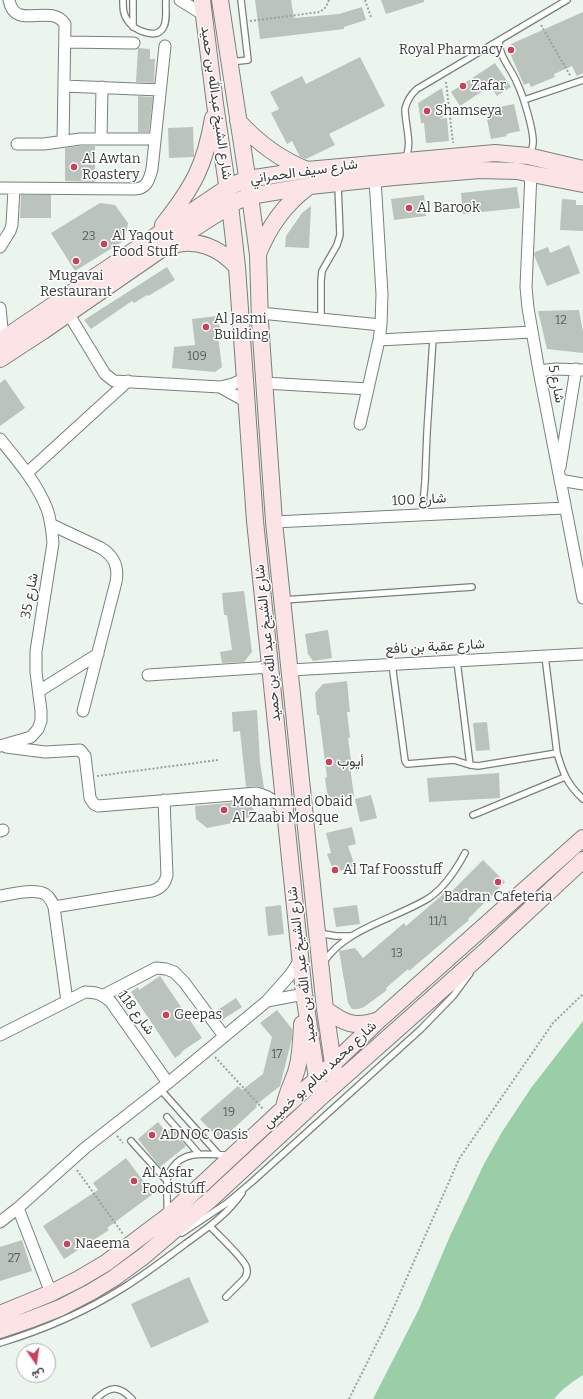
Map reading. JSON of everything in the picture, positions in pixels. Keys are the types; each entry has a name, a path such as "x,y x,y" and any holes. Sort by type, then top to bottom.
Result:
{"street":[{"path":"9,0 10,6 14,12 20,15 56,16 62,19 65,24 63,141"},
{"path":"180,0 203,8"},
{"name":"شارع الشيخ عبدالله بن حميد","path":"220,0 238,121 239,201"},
{"name":"شارع الشيخ عبدالله بن حميد","path":"203,8 215,104 238,183 239,201"},
{"path":"65,42 134,43"},
{"path":"0,188 140,189 145,186 149,182 152,169 166,46"},
{"path":"211,70 220,92 238,183"},
{"path":"64,86 160,90"},
{"path":"101,138 102,88"},
{"path":"158,242 199,171 208,143 215,104"},
{"path":"238,121 260,143 272,152 307,170"},
{"path":"17,144 44,144 101,138 155,140"},
{"name":"شارع سيف الحمراني","path":"0,359 68,313 158,242 238,183 307,170 495,153 528,156 583,168"},
{"name":"شارع سيف الحمراني","path":"1,340 158,242 239,201 310,186 480,170 507,170 530,173 583,184"},
{"name":"شارع 5","path":"530,173 526,287 539,371 583,598"},
{"path":"360,424 381,325 382,294 376,179"},
{"path":"258,255 270,228 278,216 292,200 310,186"},
{"path":"0,247 12,225 14,189"},
{"path":"239,201 253,292 260,317 321,319 381,325"},
{"name":"شارع الشيخ عبد الله بن حميد","path":"239,201 258,255 260,317 274,522 320,967 333,1065"},
{"name":"شارع الشيخ عبد الله بن حميد","path":"239,201 237,267 255,521 300,960 316,1080"},
{"path":"158,242 187,242 211,247 221,252 237,267"},
{"path":"0,308 1,340"},
{"path":"68,313 105,374 114,381 220,387 233,384 246,378"},
{"path":"379,340 532,332"},
{"path":"539,371 580,369 559,477 583,484"},
{"path":"27,473 128,381"},
{"path":"264,383 368,389"},
{"path":"220,387 247,402"},
{"name":"شارع 35","path":"0,439 27,473 47,509 52,526 53,543 36,651 36,672 41,721 38,729 31,737 0,746"},
{"name":"شارع 100","path":"274,522 565,508"},
{"path":"52,526 108,552 113,558 118,574 83,711"},
{"path":"39,691 98,654"},
{"name":"شارع عقبة بن نافع","path":"290,670 583,654"},
{"path":"148,675 271,668"},
{"path":"0,746 45,752 80,750 85,756 90,798 94,804 98,806 257,793 268,796 278,803 286,812"},
{"path":"54,907 152,891 163,886 167,875 164,800"},
{"name":"شارع محمد سالم بو خميس","path":"0,1314 51,1293 80,1279 106,1263 167,1217 227,1155 272,1119 333,1065 379,1020 583,838"},
{"name":"شارع محمد سالم بو خميس","path":"0,1330 35,1318 90,1292 114,1278 163,1241 211,1199 320,1098 482,954 583,860"},
{"path":"0,896 38,892 51,899 54,907 67,1001"},
{"path":"0,1222 110,1127 164,1086 267,1001 300,960"},
{"path":"104,995 156,968 166,968 174,972 184,982 224,1036"},
{"name":"شارع 118","path":"0,1035 85,992 95,992 104,995 111,1002 164,1086"},
{"path":"267,1001 304,995 299,1057 284,1108"},
{"path":"325,1009 335,1016 353,1024 364,1024 379,1020"},
{"path":"333,1065 336,1084"},
{"path":"316,1080 320,1098"},
{"path":"18,1208 51,1293"}],"lane":[{"path":"123,0 125,16 133,27 151,33 158,33 165,22 166,0"},
{"path":"132,0 133,27"},
{"path":"229,63 248,60 241,0"},
{"path":"403,161 409,146 405,116 406,104 412,93 567,0"},
{"path":"499,41 501,54 517,82 524,100 533,138 532,147 528,156"},
{"path":"524,100 583,80"},
{"path":"321,319 322,271 337,245 340,236 338,183"},
{"path":"422,515 433,338"},
{"path":"282,600 472,587"},
{"path":"545,656 558,753 565,777 573,789 583,799"},
{"path":"457,661 470,765"},
{"path":"392,664 406,763 412,765 454,760 470,765 483,766 558,753"},
{"path":"473,815 565,777"},
{"path":"320,967 334,949 351,936 430,897 456,870 465,853"},
{"path":"317,933 336,936 351,936"},
{"path":"163,1241 190,1228 246,1188 421,1029 462,984 482,954"},
{"path":"164,1086 227,1155"},
{"path":"167,1117 198,1154"},
{"path":"131,1140 167,1181"},
{"path":"167,1217 167,1181 171,1169 186,1156 198,1154 227,1155"},
{"path":"0,1343 54,1324 122,1289 154,1268 210,1226 232,1206 246,1188"},
{"path":"210,1226 243,1262 247,1270 246,1278 226,1297"},
{"path":"96,1399 108,1390 116,1389 122,1391 132,1399"}],"path":[{"path":"243,22 320,12 326,7 329,0"},
{"path":"366,0 371,17"},
{"path":"537,18 575,83"},
{"path":"444,73 455,156"},
{"path":"88,777 218,760"},
{"path":"348,1399 386,1325 459,1159 553,1023 583,994"},
{"path":"208,1050 272,1119"},
{"path":"70,1161 131,1245"}],"shaded area":[{"path":"583,1021 583,1375 567,1386 554,1399 373,1399 419,1309 450,1236 484,1164 502,1132 531,1088"}],"building":[{"path":"255,0 291,0 294,18 339,14 362,7 366,20 344,27 344,29 260,39"},
{"path":"381,0 424,0 424,2 386,14"},
{"path":"583,12 583,73 577,76 572,66 554,74 555,77 531,87 529,83 524,85 508,49 512,47 511,44"},
{"path":"138,48 150,49 150,59 155,59 154,83 136,82"},
{"path":"360,57 385,106 329,134 335,145 306,159 300,157 292,141 287,144 271,113 279,109 270,92 302,76 306,84"},
{"path":"495,63 511,87 497,96 490,86 460,106 451,92"},
{"path":"442,88 447,115 439,119 447,118 449,141 426,143 424,123 421,123 418,103"},
{"path":"138,96 153,97 149,132 138,132"},
{"path":"514,104 520,131 506,134 507,136 491,139 485,110"},
{"path":"193,127 194,157 169,158 168,128"},
{"path":"95,146 95,182 65,181 65,148"},
{"path":"517,187 520,208 463,214 461,193"},
{"path":"21,195 51,195 51,218 20,218"},
{"name":"Al Barook","path":"424,195 426,216 394,220 391,199"},
{"path":"562,199 576,200 576,205 583,205 583,231 560,230"},
{"path":"100,203 115,205 128,223 125,240 75,271 51,233"},
{"path":"311,206 309,248 285,247 286,236 302,213"},
{"path":"569,245 580,273 547,286 534,255 535,252 548,247 550,253"},
{"path":"167,267 175,280 134,303 132,301 91,329 84,320"},
{"path":"579,310 583,332 583,353 547,349 538,311"},
{"path":"218,316 221,335 218,336 222,367 215,372 172,368 174,347 195,345 192,319"},
{"path":"5,379 25,408 0,426 0,383"},
{"path":"244,591 252,652 244,662 222,663 220,652 232,650 227,615 224,615 222,593"},
{"path":"328,630 332,658 313,661 308,654 305,634"},
{"path":"347,681 350,712 347,712 350,738 348,738 354,796 328,799 325,778 327,777 315,693 323,684"},
{"path":"257,710 260,762 264,788 257,786 246,787 240,731 233,732 232,712"},
{"path":"487,722 490,750 476,751 473,723"},
{"path":"499,773 500,798 429,802 427,778"},
{"path":"371,795 377,818 360,822 355,799"},
{"name":"Mohammed Obaid Al Zaabi Mosque","path":"249,801 256,814 237,822 207,828 196,819 195,806"},
{"path":"352,827 356,844 348,846 355,866 334,873 327,854 331,853 326,833"},
{"path":"483,860 505,882 468,919 469,920 409,971 408,969 386,988 387,990 364,1007 352,1009 348,1003 339,951 355,948 363,958 404,923 406,926 448,890 450,893"},
{"path":"281,905 284,934 268,936 265,907"},
{"path":"357,905 360,924 336,927 333,908"},
{"name":"Geepas","path":"160,976 202,1038 181,1052 182,1053 175,1058 131,992 138,987 139,990"},
{"path":"236,998 242,1007 222,1020 216,1011"},
{"path":"277,1010 292,1029 292,1038 280,1086 256,1105 257,1107 220,1141 200,1119 238,1086 242,1090 263,1074 272,1037 260,1023"},
{"path":"158,1122 166,1132 171,1128 186,1146 160,1167 138,1139"},
{"path":"126,1158 153,1194 107,1228 109,1230 64,1259 43,1226 98,1190 93,1183"},
{"path":"22,1240 32,1271 0,1281 0,1247"},
{"path":"189,1277 209,1322 151,1348 131,1304"}],"place":[{"name":"Royal Pharmacy","path":"511,50"},
{"name":"Zafar","path":"463,86"},
{"name":"Shamseya","path":"427,111"},
{"name":"Al Awtan Roastery","path":"74,167"},
{"name":"Al Barook","path":"409,208"},
{"name":"Al Yaqout Food Stuff","path":"104,244"},
{"name":"Mugavai Restaurant","path":"76,261"},
{"name":"Al Jasmi Building","path":"206,327"},
{"name":"أيوب","path":"329,762"},
{"name":"Mohammed Obaid Al Zaabi Mosque","path":"224,810"},
{"name":"Al Taf Foosstuff","path":"335,870"},
{"name":"Badran Cafeteria","path":"498,882"},
{"name":"Geepas","path":"166,1015"},
{"name":"ADNOC Oasis","path":"152,1135"},
{"name":"Al Asfar FoodStuff","path":"134,1181"},
{"name":"Naeema","path":"67,1244"}]}
